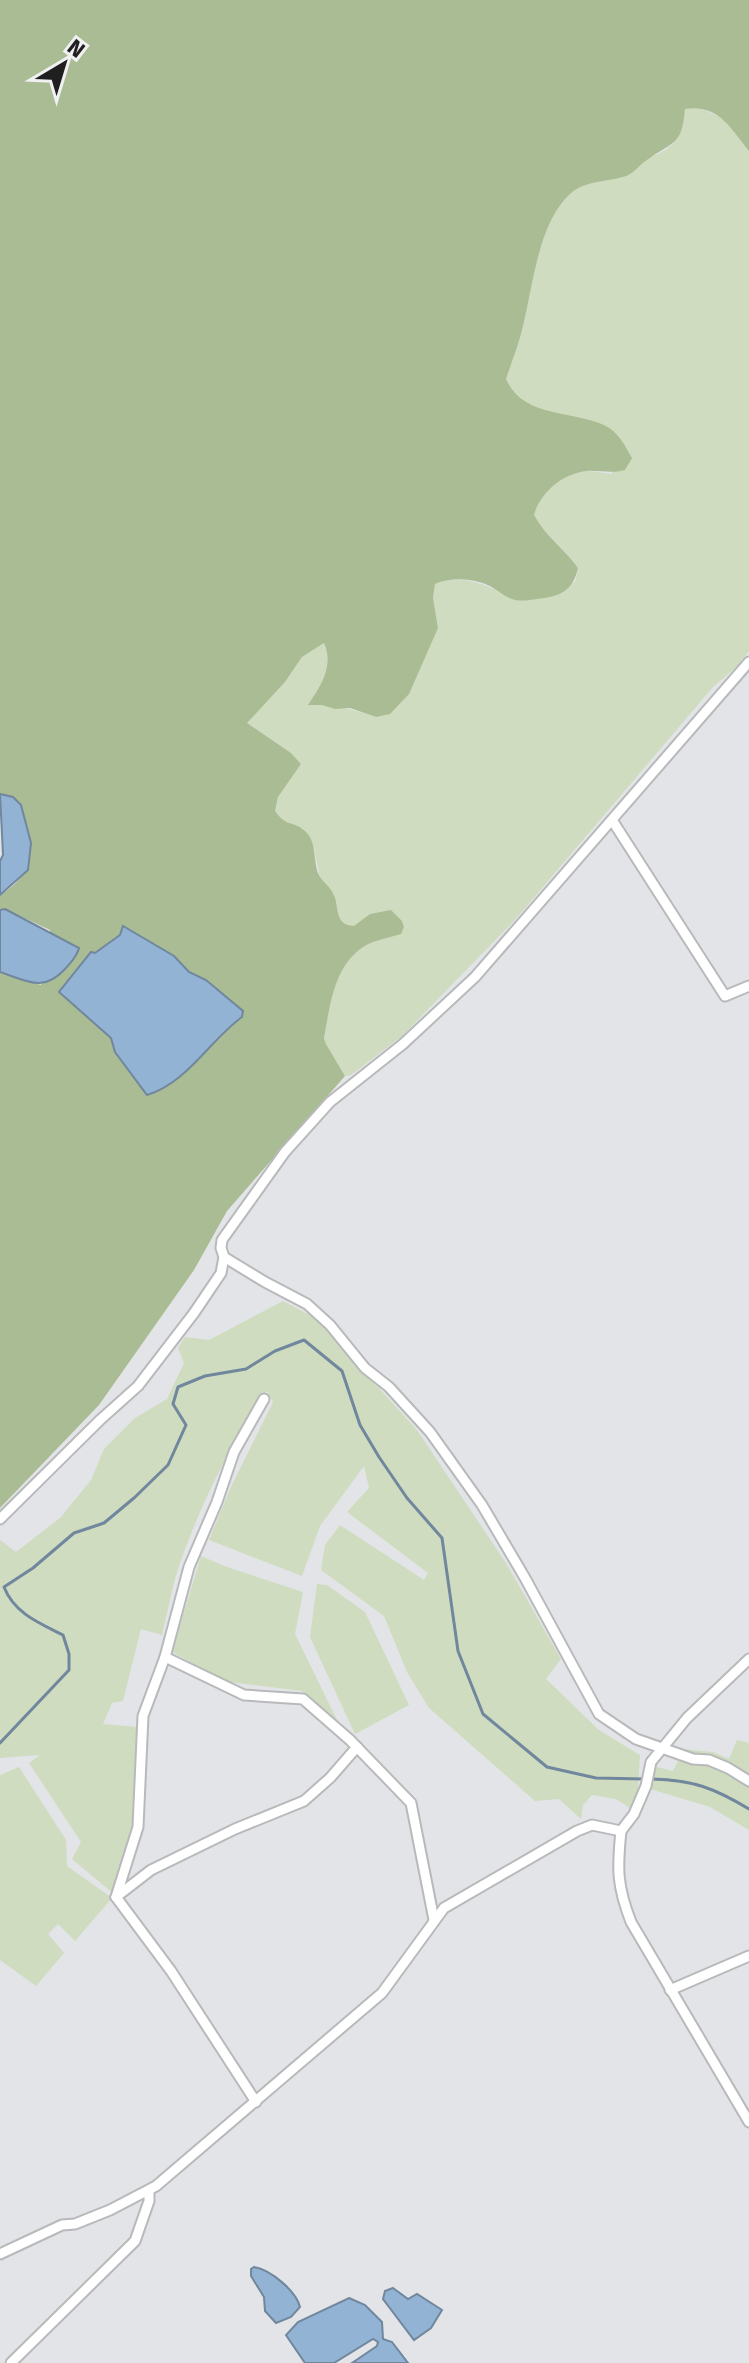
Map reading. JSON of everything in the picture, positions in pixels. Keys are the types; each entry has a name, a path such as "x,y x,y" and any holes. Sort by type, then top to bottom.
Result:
{"street":[{"path":"0,1519 138,1386 221,1273 224,1257 222,1240 285,1152 330,1102 403,1044 475,977 749,662"},
{"path":"612,820 725,996 749,986"},
{"path":"224,1257 307,1304 330,1325 365,1368 389,1387 430,1432 482,1505 599,1714 636,1739 693,1759 709,1760 749,1781"},
{"path":"116,1897 138,1827 143,1716 165,1657 189,1567 234,1452 264,1399"},
{"path":"165,1657 244,1695 303,1699 357,1747 411,1803 434,1920"},
{"path":"749,1659 687,1718 651,1762 646,1786 634,1814 621,1831 618,1864 620,1892 631,1922 749,2122"},
{"path":"116,1897 151,1870 235,1829 304,1801 330,1778 357,1747"},
{"path":"0,2254 62,2225 75,2224 149,2191 382,1993 444,1908 577,1831 592,1825 621,1831"},
{"path":"116,1897 171,1971 256,2102"},
{"path":"670,1990 749,1956"},
{"path":"11,2363 135,2241 149,2201 149,2191"}],"green space":[{"path":"0,0 749,0 749,151 715,114 697,108 685,109 679,136 670,145 627,176 588,184 570,194 551,221 538,256 521,333 506,379 514,392 536,407 591,420 609,428 621,439 632,458 625,470 586,471 561,480 547,492 537,507 534,515 539,523 578,568 573,582 558,594 521,601 477,581 455,579 435,584 433,598 438,628 409,694 390,714 376,717 350,708 308,705 327,668 324,643 302,657 285,682 247,723 291,753 301,764 278,797 275,811 283,820 309,835 318,873 333,893 340,919 354,926 370,914 391,910 404,927 401,934 373,942 359,950 343,968 338,979 324,1038 345,1076 227,1211 194,1270 99,1405 0,1508 0,972 41,985 50,930 5,909 0,910 0,895 13,886 27,866 30,844 21,805 0,794","holes":["123,926 174,956 189,972 206,980 242,1011 242,1016 147,1095 115,1053 111,1038 60,992 91,952 95,953 120,935"]},
{"path":"699,107 724,119 749,151 749,651 739,665 713,687 514,921 402,1036 351,1075 345,1076 324,1037 338,979 343,968 359,950 400,934 404,927 402,921 370,914 354,927 340,919 334,894 320,878 314,848 303,829 282,822 275,811 278,797 301,764 291,753 246,723 285,682 302,657 324,643 327,667 309,704 343,708 376,717 438,628 433,598 435,584 465,580 485,585 513,599 575,582 578,568 533,515 541,499 561,480 586,471 612,474 605,425 535,407 513,391 506,379 521,333 538,256 550,222 570,194 588,184 633,172 649,158 666,150 680,130 685,109"},
{"path":"283,1301 315,1318 417,1430 506,1563 561,1659 546,1679 599,1730 640,1755 638,1792 633,1810 616,1799 592,1795 583,1805 581,1819 559,1799 535,1801 429,1708 407,1672 384,1616 321,1570 325,1545 340,1525 424,1580 428,1573 347,1512 369,1488 364,1466 320,1526 302,1576 209,1540 273,1402 267,1391 229,1452 197,1518 177,1572 162,1635 141,1629 123,1701 112,1703 103,1724 137,1727 136,1827 114,1894 72,1859 81,1842 29,1763 40,1755 0,1758 0,1540 16,1552 60,1518 91,1480 104,1449 135,1418 167,1399 184,1363 178,1348 185,1337 209,1340"},
{"path":"201,1556 303,1592 295,1634 338,1722 302,1691 229,1682 172,1652"},
{"path":"317,1584 327,1585 365,1612 409,1705 355,1734 310,1637"},
{"path":"737,1740 749,1743 749,1830 710,1807 650,1789 657,1767 673,1771 679,1759 676,1746 713,1752 729,1759"},
{"path":"19,1767 66,1840 67,1866 112,1898 75,1941 58,1924 48,1934 64,1953 36,1986 0,1960 0,1775"}],"water":[{"path":"0,794 13,797 21,805 31,843 28,870 0,895 0,861 3,855"},
{"path":"5,909 79,948 74,959 57,976 42,983 0,972 0,910"},
{"path":"123,926 174,956 189,972 206,980 243,1011 242,1017 186,1071 147,1095 115,1052 111,1038 59,992 91,952 95,953 120,935"},
{"path":"254,2267 275,2277 294,2294 300,2307 291,2317 276,2323 265,2311 264,2297 251,2276"},
{"path":"393,2288 408,2299 417,2294 442,2310 431,2328 414,2340 383,2299 385,2291"},
{"path":"349,2298 365,2305 382,2322 383,2339 392,2342 408,2363 352,2363 377,2346 378,2342 373,2339 334,2363 305,2363 286,2335 298,2322"}],"waterway":[{"path":"0,1743 69,1670 69,1654 63,1635 21,1610 4,1587 33,1568 74,1533 104,1523 168,1465 186,1425 173,1404 178,1387 205,1376 246,1369 275,1351 304,1340 342,1371 360,1425 379,1457 407,1498 442,1538 458,1651 483,1714 547,1767 596,1778 644,1779"},
{"path":"652,1779 703,1786 749,1809"}]}
